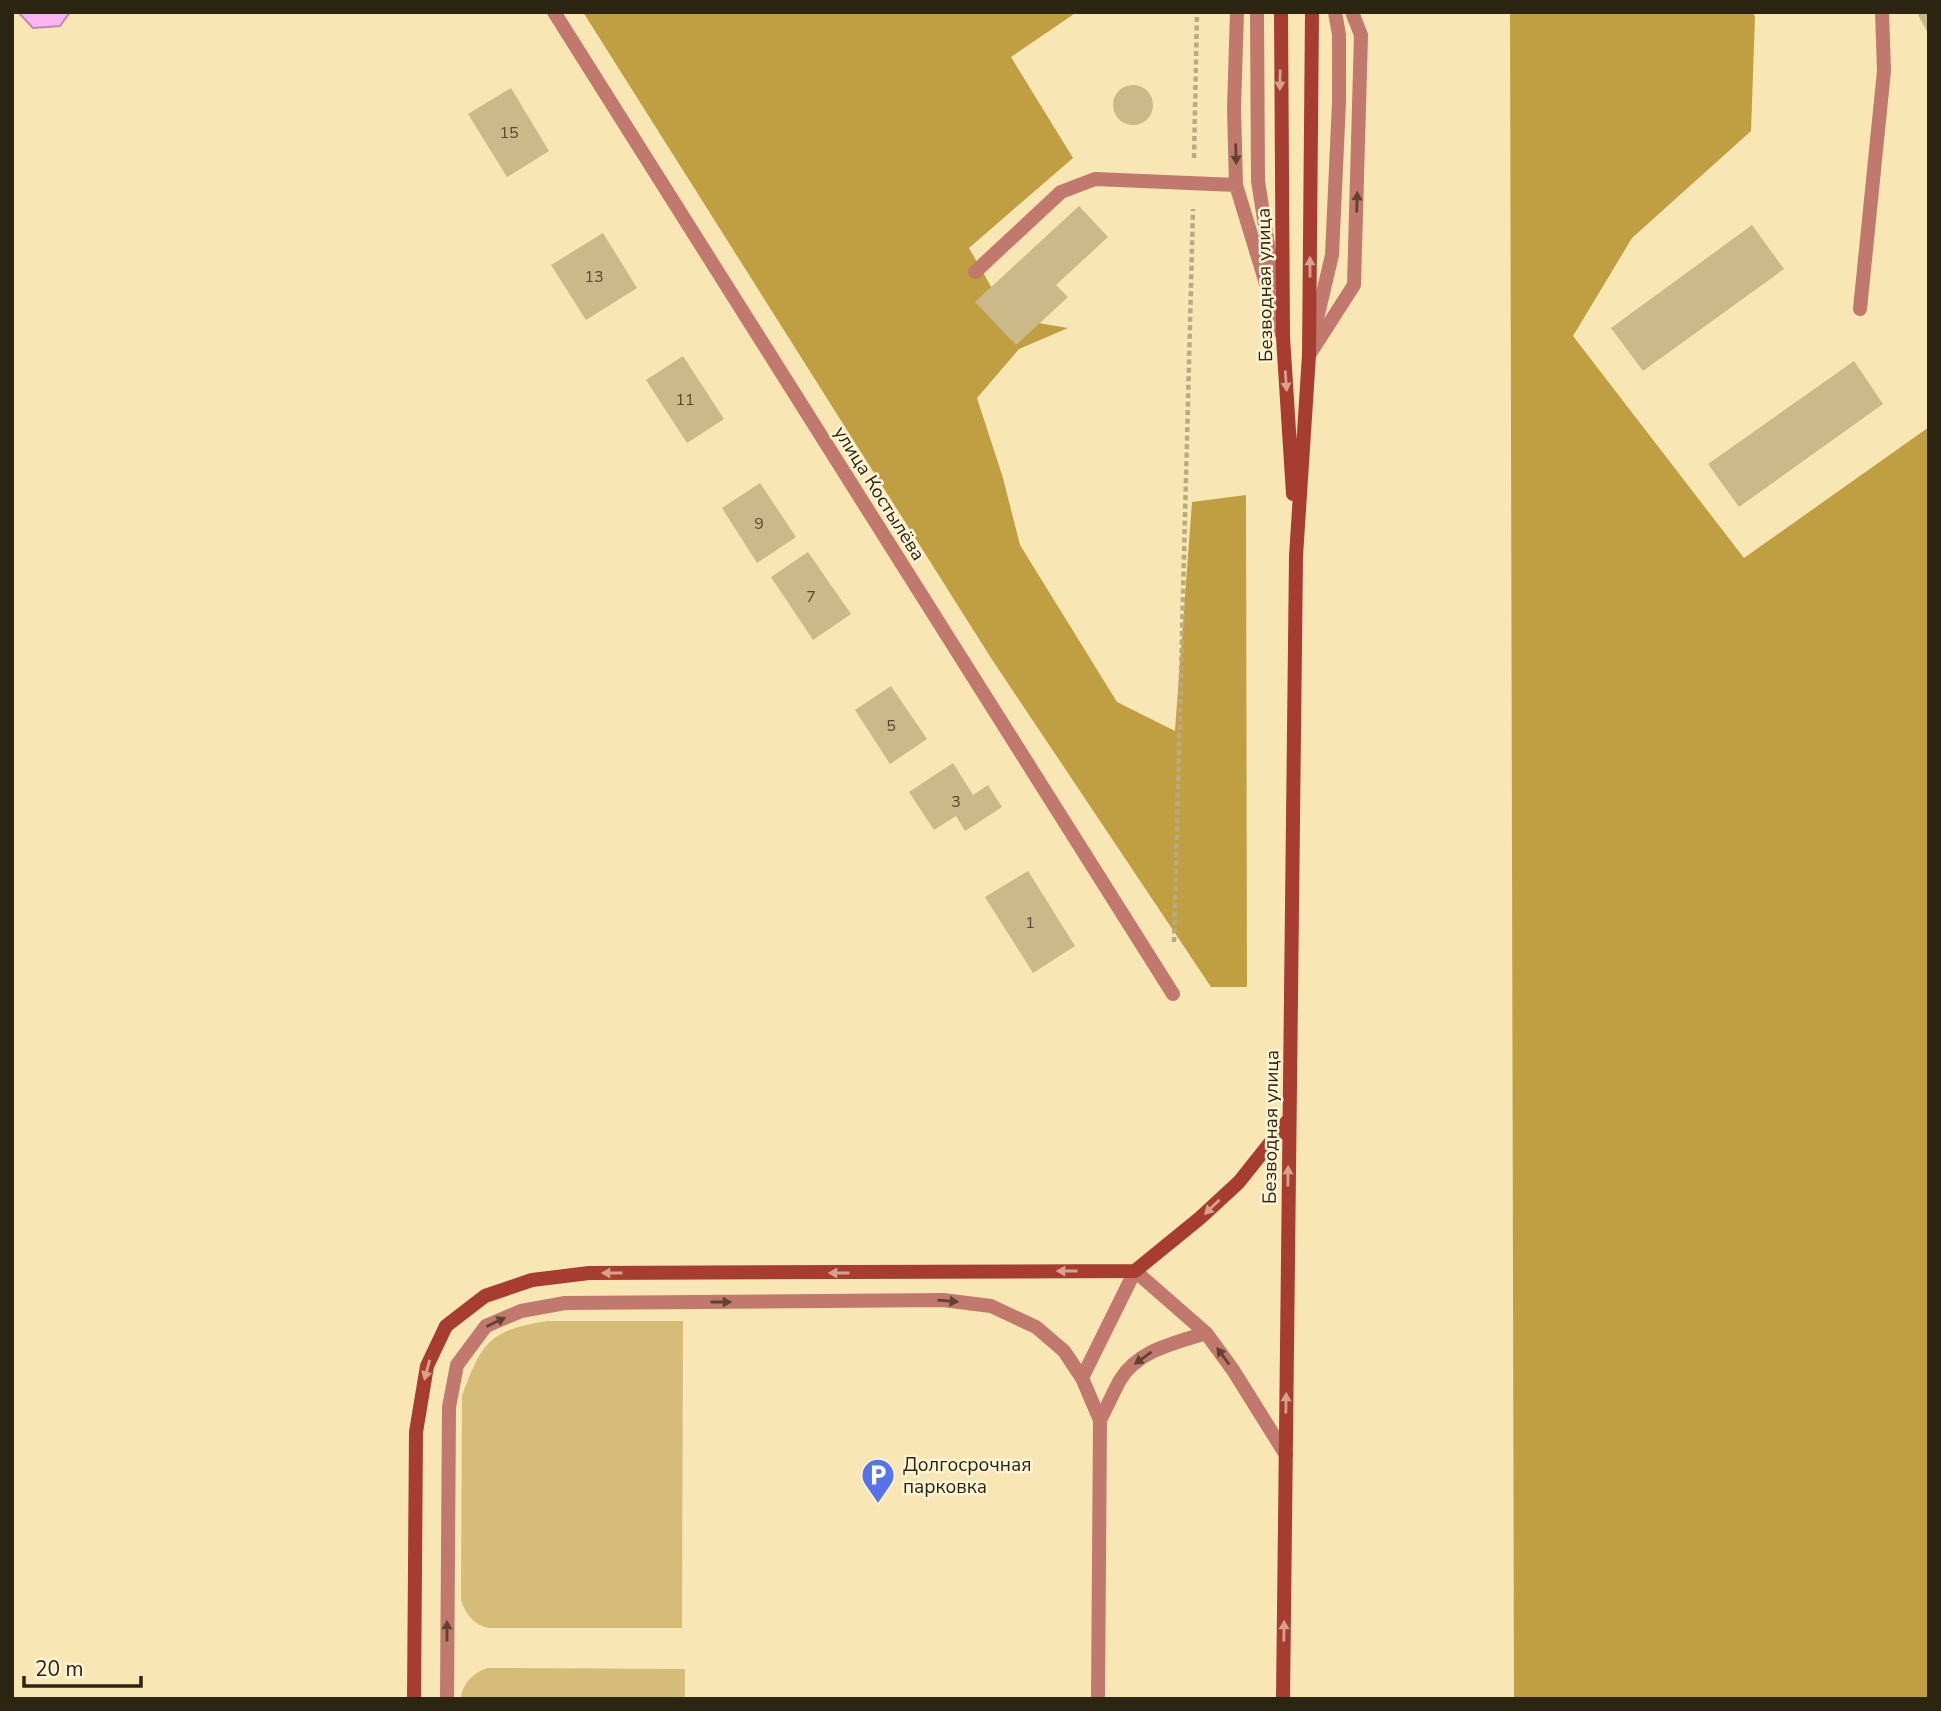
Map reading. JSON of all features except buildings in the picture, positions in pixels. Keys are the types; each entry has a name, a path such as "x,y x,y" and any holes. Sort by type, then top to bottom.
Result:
{"main road":[{"name":"Безводная улица","path":"1281,12 1283,337 1296,556"},
{"name":"Безводная улица","path":"1283,1699 1296,556 1309,355 1312,12"},
{"path":"414,1699 416,1432 426,1366 446,1326 485,1296 532,1280 589,1273 1135,1271 1200,1219 1239,1182 1289,1119"}],"street":[{"name":"улица Костылёва","path":"554,12 1173,994"},
{"path":"1237,12 1234,108 1236,185 1283,337"},
{"path":"1258,12 1258,181 1283,337"},
{"path":"1309,355 1332,255 1339,89 1339,35 1335,12"},
{"path":"1309,355 1354,285 1361,35 1352,12"},
{"path":"1860,309 1884,71 1882,12"},
{"path":"975,272 1061,192 1095,179 1236,185"},
{"path":"1082,1378 1135,1271 1206,1333 1233,1370 1286,1455"},
{"path":"447,1699 449,1407 457,1365 486,1326 521,1311 565,1303 943,1300 991,1306 1036,1326 1064,1351 1082,1378 1100,1420 1098,1699"},
{"path":"1100,1420 1122,1378 1139,1359 1157,1349 1206,1333"}],"path":[{"path":"1173,994 1196,12"}],"shaded area":[{"path":"18,12 70,12 60,26 33,28"},
{"path":"583,12 1077,12 1011,57 1073,158 969,248 1009,318 1068,328 1019,349 977,398 1003,478 1020,545 1117,702 1175,731 1192,502 1246,495 1247,987 1211,987 991,658"},
{"path":"1510,12 1753,12 1751,131 1632,238 1573,336 1744,558 1929,427 1929,1699 1514,1699"},
{"path":"548,1321 683,1321 682,1628 489,1628 475,1622 463,1605 462,1396 476,1362 491,1341 513,1329"},
{"path":"487,1668 685,1669 685,1699 460,1699 469,1679"}],"place":[{"name":"Долгосрочная парковка","path":"878,1505"}]}
